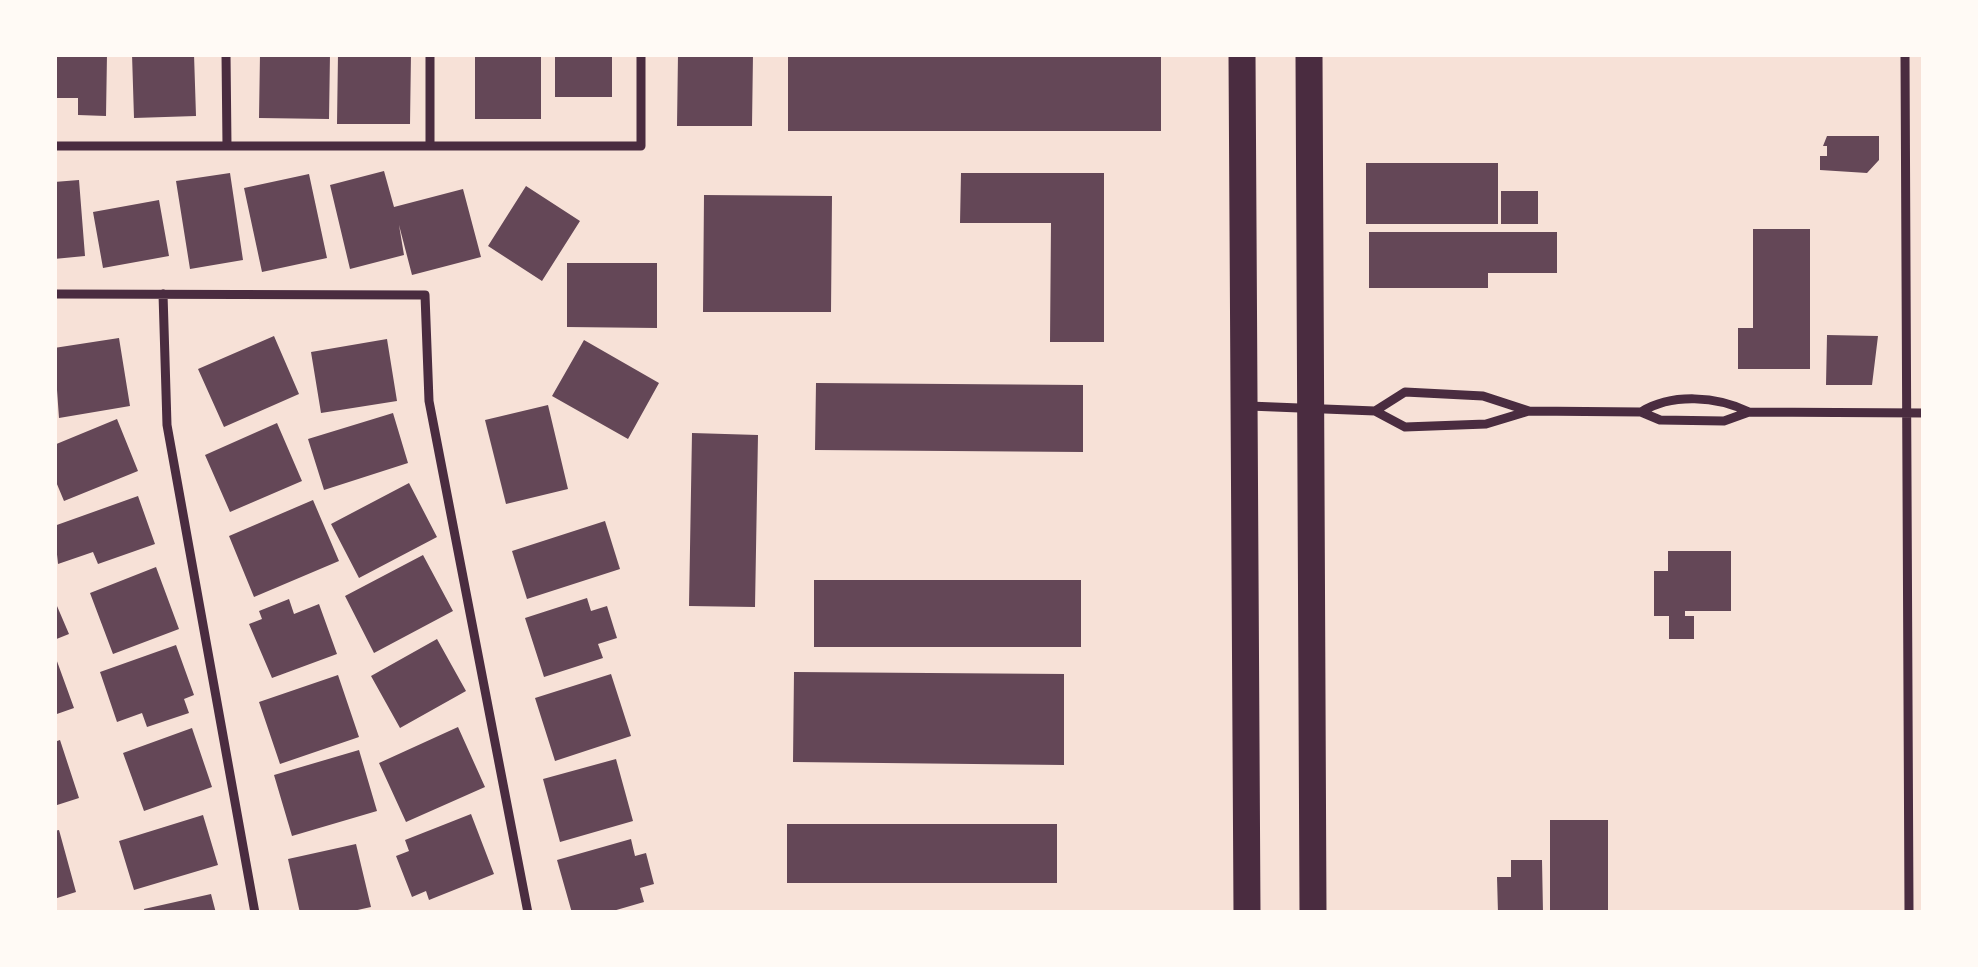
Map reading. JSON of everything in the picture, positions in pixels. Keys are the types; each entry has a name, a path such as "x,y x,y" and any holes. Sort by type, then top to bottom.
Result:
{"main road":[{"path":"1242,54 1247,913"},
{"path":"1309,54 1313,913"}],"lane":[{"path":"226,54 226,146"},
{"path":"430,54 430,146"},
{"path":"54,146 641,146 641,54"},
{"path":"1905,54 1909,913"},
{"path":"54,294 424,295 429,401 528,913"},
{"path":"163,294 167,425 254,913"},
{"path":"1375,410 1405,392 1483,396 1529,411"},
{"path":"1641,412 1660,401 1726,401 1749,412"},
{"path":"1244,406 1375,410 1405,427 1486,424 1529,411 1641,412 1660,420 1724,421 1749,412 1924,413"}],"building":[{"path":"54,54 107,54 106,116 78,115 78,98 57,98"},
{"path":"132,54 194,54 196,116 134,118"},
{"path":"260,54 330,54 329,119 259,118"},
{"path":"338,54 411,54 410,124 337,124"},
{"path":"475,54 541,54 541,119 475,119"},
{"path":"678,54 753,54 752,126 677,126"},
{"path":"788,54 1161,54 1161,131 788,131"},
{"path":"555,55 612,55 612,97 555,97"},
{"path":"1827,136 1879,136 1879,160 1867,173 1820,170 1820,156 1827,156 1827,146 1823,146"},
{"path":"1366,163 1498,163 1498,224 1366,224"},
{"path":"384,171 394,207 463,189 481,257 412,275 399,225 404,255 350,269 330,185"},
{"path":"230,173 243,260 190,269 176,181"},
{"path":"961,173 1104,173 1104,342 1050,342 1051,223 960,223"},
{"path":"309,174 327,258 262,272 244,188"},
{"path":"79,180 85,256 54,259 54,182"},
{"path":"526,186 580,221 542,281 488,246"},
{"path":"1501,191 1538,191 1538,224 1501,224"},
{"path":"704,195 832,196 831,312 703,312"},
{"path":"159,200 169,256 103,268 93,212"},
{"path":"1753,229 1810,229 1810,369 1738,369 1738,328 1753,328"},
{"path":"1369,232 1557,232 1557,273 1488,273 1488,288 1369,288"},
{"path":"567,263 657,263 657,328 567,327"},
{"path":"1827,335 1878,336 1872,385 1826,385"},
{"path":"274,336 299,394 224,427 198,369"},
{"path":"119,338 130,406 59,418 54,348"},
{"path":"387,339 397,401 321,413 311,352"},
{"path":"584,340 659,383 628,439 552,396"},
{"path":"816,383 1083,385 1083,452 815,450"},
{"path":"548,405 568,489 506,504 485,420"},
{"path":"393,413 408,463 324,490 308,439"},
{"path":"117,419 138,471 64,501 54,477 54,445"},
{"path":"277,423 302,481 230,512 205,455"},
{"path":"692,433 758,435 755,607 689,606"},
{"path":"409,483 437,537 359,578 331,524"},
{"path":"138,496 155,544 98,564 93,552 58,564 54,526"},
{"path":"313,500 339,561 254,597 229,536"},
{"path":"605,521 620,569 527,599 512,551"},
{"path":"1668,551 1731,551 1731,611 1685,611 1685,616 1694,616 1694,639 1669,639 1669,616 1654,616 1654,571 1668,571"},
{"path":"423,555 453,611 374,653 345,596"},
{"path":"156,567 179,629 113,654 90,593"},
{"path":"814,580 1081,580 1081,647 814,647"},
{"path":"587,598 591,611 607,606 617,638 598,644 603,658 544,677 525,618"},
{"path":"54,599 69,634 54,640"},
{"path":"289,599 294,614 319,604 337,654 272,678 249,624 262,619 259,611"},
{"path":"437,639 466,691 400,728 371,676"},
{"path":"176,645 194,695 184,699 189,713 147,727 142,713 117,722 100,672"},
{"path":"54,653 74,708 54,715"},
{"path":"794,672 1064,674 1064,765 793,762"},
{"path":"611,674 631,736 555,761 535,698"},
{"path":"338,675 359,737 280,764 259,702"},
{"path":"458,727 485,787 406,822 379,763"},
{"path":"192,728 212,787 144,811 123,753"},
{"path":"60,740 79,798 54,806 54,742"},
{"path":"359,750 377,811 292,836 274,775"},
{"path":"616,759 633,821 560,842 543,779"},
{"path":"471,814 494,874 429,900 426,891 412,897 396,856 409,851 405,840"},
{"path":"203,815 218,865 134,890 119,841"},
{"path":"1550,820 1608,820 1608,913 1550,913"},
{"path":"787,824 1057,824 1057,883 787,883"},
{"path":"59,830 76,892 54,899 54,831"},
{"path":"631,839 635,856 646,853 654,884 640,888 644,902 606,913 572,913 557,860"},
{"path":"356,844 371,907 344,913 300,913 288,859"},
{"path":"1511,860 1542,860 1543,913 1498,913 1497,877 1511,877"},
{"path":"211,894 216,913 145,913 144,909"}]}
